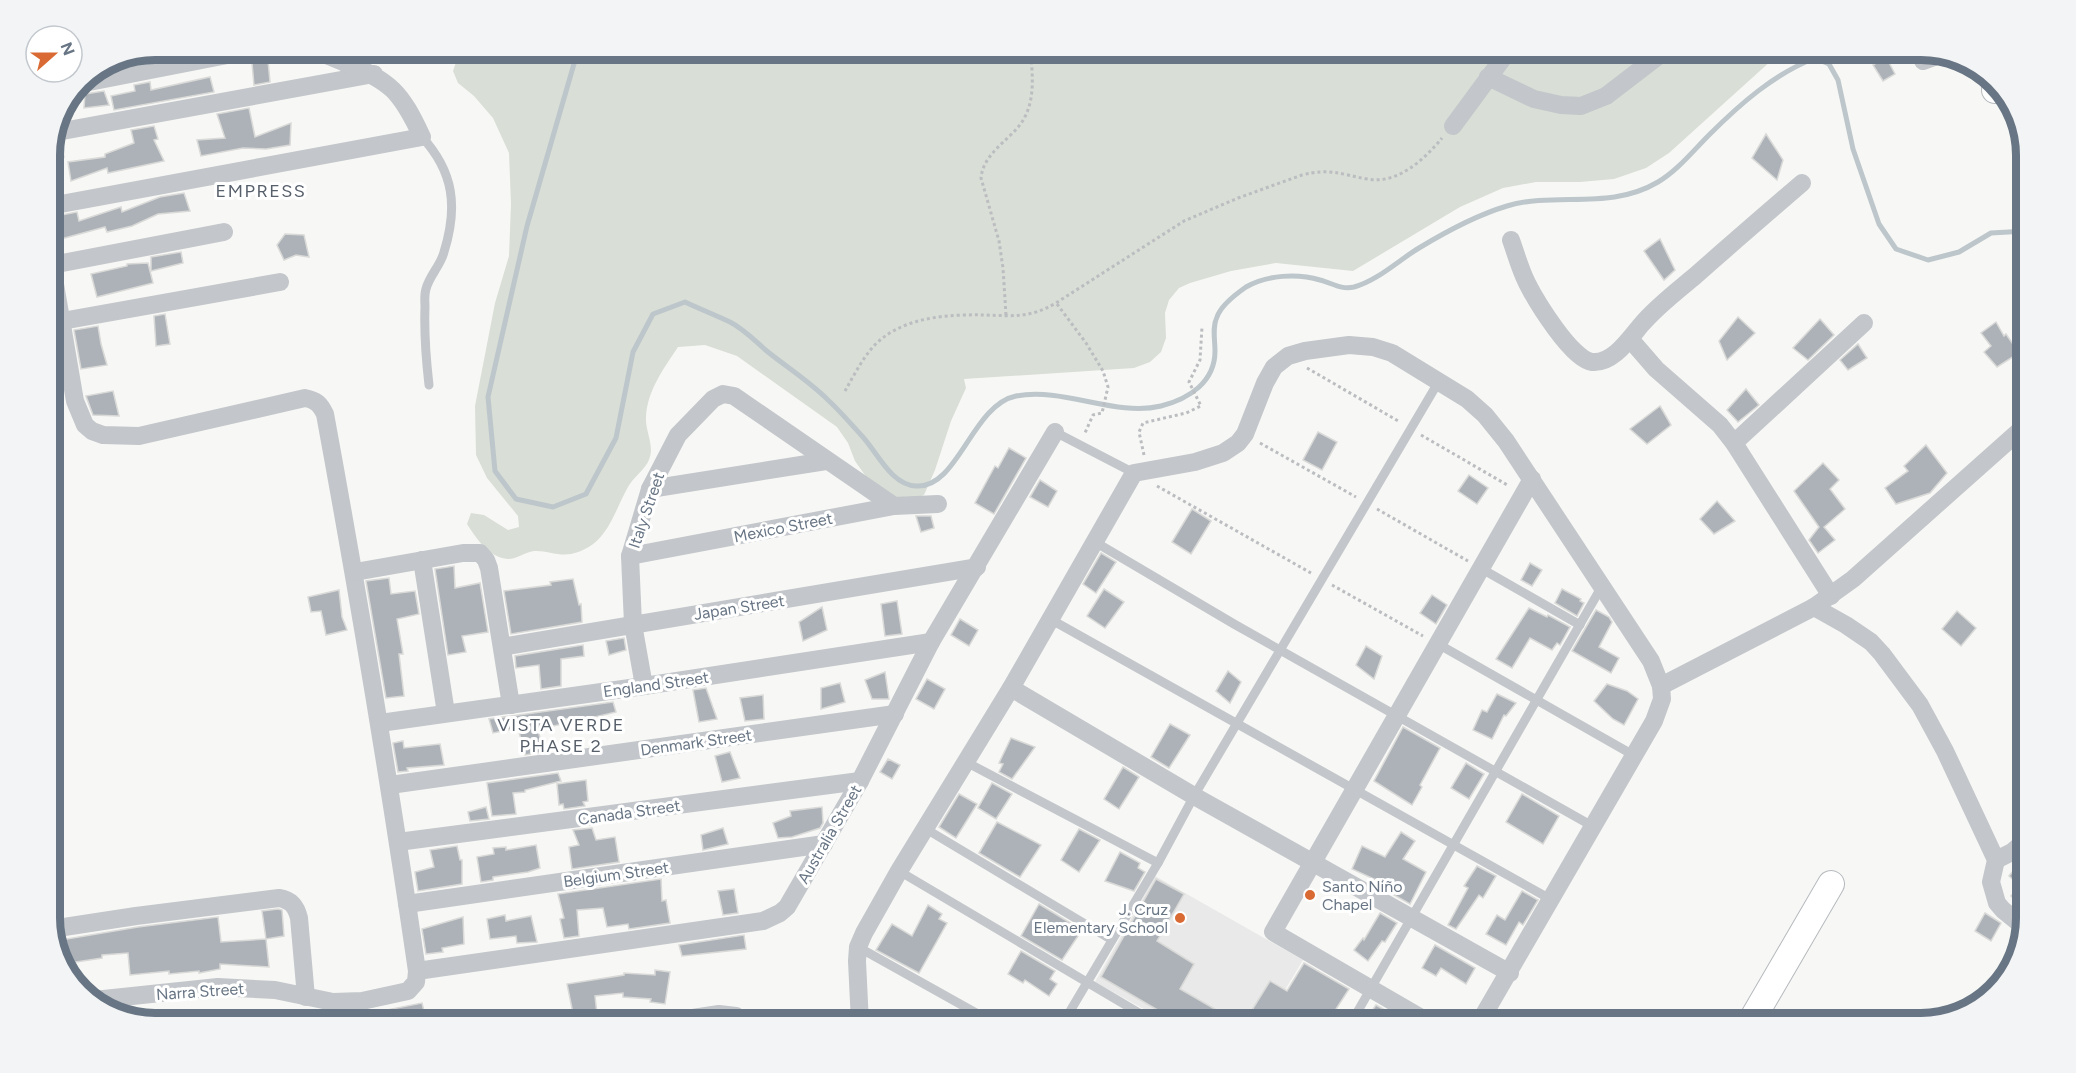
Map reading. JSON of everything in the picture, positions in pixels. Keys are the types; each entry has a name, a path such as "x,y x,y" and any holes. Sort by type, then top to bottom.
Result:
{"main road":[{"path":"1756,1013 1831,884"}],"street":[{"path":"164,60 171,64"},
{"path":"97,80 194,60"},
{"path":"60,204 422,137 402,100 391,87 374,74 337,60"},
{"path":"1453,126 1501,60"},
{"path":"1488,77 1534,99 1561,105 1581,106 1606,96 1653,60"},
{"path":"63,131 374,74"},
{"path":"1511,240 1527,282 1538,303 1561,336 1588,362 1599,363 1614,354 1659,307 1802,183"},
{"path":"60,259 224,232"},
{"path":"62,321 280,282"},
{"path":"60,310 67,362 80,416 92,431 103,435 139,436 305,398 321,405 325,414 355,572 390,785 417,971"},
{"path":"1734,443 1864,323"},
{"path":"1630,339 1656,369 1720,425 1734,443 1831,596"},
{"path":"860,1013 858,946 899,871 1011,688 1095,542 1140,472 1180,466 1212,457 1238,443 1245,434 1265,383 1274,368 1288,356 1349,345 1373,347 1392,353 1439,380 1467,399 1485,415 1532,479 1651,661 1661,686 1662,699 1659,711 1635,756 1485,1013"},
{"name":"Italy Street","path":"644,686 633,624 630,556 650,489 678,435 713,399 723,393 734,396 826,461"},
{"name":"Australia Street","path":"417,971 763,921 780,913 787,907 824,844 860,781 931,642 1055,432"},
{"path":"1661,686 1831,596 1862,572 2016,434"},
{"path":"650,489 826,461 894,506"},
{"path":"1413,1013 1273,932 1532,479"},
{"name":"Mexico Street","path":"630,556 894,506 938,504"},
{"path":"355,572 473,552 480,554 486,560 492,583 511,705"},
{"path":"422,560 446,713"},
{"name":"Japan Street","path":"502,647 977,567"},
{"path":"1814,607 1871,642 1910,691 1945,751 1996,860 1991,882 1997,903 2016,920"},
{"name":"England Street","path":"380,723 931,642"},
{"path":"1011,688 1194,796 1510,973"},
{"name":"Denmark Street","path":"390,785 895,714"},
{"name":"Canada Street","path":"398,842 860,781"},
{"name":"Belgium Street","path":"407,904 824,844"},
{"path":"1996,860 2016,849"},
{"path":"61,928 279,898 292,903 299,918 306,997"},
{"name":"Narra Street","path":"105,999 218,987 252,987 333,1002 362,1001 401,994 413,986 417,971"}],"lane":[{"path":"422,137 435,151 445,168 452,195 444,254 426,289 424,334 429,386"},
{"path":"1069,1013 1439,380"},
{"path":"1055,432 1140,472"},
{"path":"1095,542 1234,624 1594,827"},
{"path":"1482,568 1580,625"},
{"path":"1357,1013 1602,586"},
{"path":"1050,619 1552,900"},
{"path":"1438,644 1635,756"},
{"path":"966,762 1158,863"},
{"path":"926,829 1112,940"},
{"path":"899,871 1138,1013"},
{"path":"858,946 976,1013"}],"path":[{"path":"1006,316 999,241 981,178 982,169 989,158 1020,125 1030,104 1031,60"},
{"path":"844,391 873,347 901,327 919,320 974,315 1024,317 1044,310 1184,221 1203,212 1316,171 1350,174 1369,180 1398,175 1412,167 1453,126"},
{"path":"1056,303 1097,359 1106,379 1108,394 1102,413 1093,415 1079,445"},
{"path":"1202,327 1200,360 1189,382 1201,405 1186,412 1143,423 1139,432 1140,472 1413,630"}],"shaded area":[{"path":"460,60 1772,60 1669,153 1646,168 1614,179 1536,182 1503,188 1460,207 1353,271 1276,263 1231,271 1190,283 1179,288 1169,300 1165,313 1166,338 1161,352 1150,362 1134,368 964,379 966,388 951,421 935,470 924,495 913,499 893,498 867,478 837,427 737,356 705,345 678,347 657,380 649,398 646,423 651,451 648,462 628,487 601,537 583,550 571,554 534,551 508,559 489,551 467,524 471,513 484,515 508,530 519,527 518,516 487,478 476,455 475,406 495,303 509,256 511,204 509,153 493,118 474,96 458,83 453,71 456,62"},
{"name":"J. Cruz Elementary School","path":"1155,876 1303,960 1271,1013 1151,1013 1095,982"}],"building":[{"path":"1881,60 1888,60 1895,74 1883,81 1873,65"},
{"path":"268,61 270,82 254,85 252,63"},
{"path":"210,77 214,92 114,110 111,96 135,91 134,85 150,82 151,90"},
{"path":"104,91 109,105 84,108 85,94"},
{"path":"249,108 255,137 291,123 290,145 266,149 243,148 201,156 197,140 225,138 217,114"},
{"path":"154,126 158,139 154,140 164,161 108,173 107,168 71,181 68,162 105,157 105,154 134,143 131,130"},
{"path":"1766,134 1783,160 1777,180 1752,158"},
{"path":"61,143 64,157 60,158"},
{"path":"184,193 190,211 158,214 132,226 107,232 105,227 60,239 60,215 77,212 79,221 121,207 122,212 160,197"},
{"path":"285,234 304,235 309,257 296,255 284,260 277,245"},
{"path":"1660,239 1675,270 1664,280 1644,251"},
{"path":"181,252 183,263 151,271 151,257"},
{"path":"148,263 153,283 97,297 91,274 127,266 127,264"},
{"path":"165,314 170,344 156,346 154,316"},
{"path":"1738,317 1755,333 1727,360 1719,341"},
{"path":"1820,319 1834,335 1808,360 1793,348"},
{"path":"1996,322 2004,336 2006,334 2016,349 2016,355 1997,367 1984,352 1991,346 1981,333"},
{"path":"98,326 107,365 81,369 74,330"},
{"path":"1858,344 1867,358 1848,370 1840,360"},
{"path":"1746,389 1759,405 1738,422 1727,410"},
{"path":"113,391 119,416 93,415 86,396"},
{"path":"1660,406 1671,425 1647,444 1630,429"},
{"path":"1318,432 1337,442 1322,470 1303,460"},
{"path":"1926,445 1947,473 1930,493 1896,504 1885,488 1908,471 1904,466"},
{"path":"1009,448 1026,458 994,514 975,503 995,466 998,468"},
{"path":"1823,463 1839,480 1830,489 1845,509 1824,527 1835,540 1818,553 1809,540 1819,527 1794,491"},
{"path":"1469,475 1488,488 1477,504 1458,491"},
{"path":"1040,480 1057,491 1048,507 1030,497"},
{"path":"1717,501 1735,521 1714,534 1700,519"},
{"path":"1192,509 1211,521 1191,554 1172,542"},
{"path":"916,516 931,516 934,528 921,532"},
{"path":"1101,553 1116,562 1096,593 1083,584"},
{"path":"1530,563 1542,570 1532,586 1521,580"},
{"path":"454,566 455,588 480,583 488,632 462,636 466,652 448,655 435,569"},
{"path":"389,578 391,594 415,591 419,614 397,619 403,654 399,654 404,696 386,698 366,581"},
{"path":"573,579 579,605 581,604 582,622 511,634 504,591 551,585 550,582"},
{"path":"1104,589 1124,602 1105,628 1087,616"},
{"path":"1562,589 1584,603 1577,616 1555,603"},
{"path":"339,590 342,617 347,630 326,635 321,611 311,612 308,597"},
{"path":"1432,595 1447,605 1436,624 1420,613"},
{"path":"897,601 902,634 885,636 881,604"},
{"path":"822,607 827,630 803,641 799,622"},
{"path":"1529,608 1570,627 1560,645 1557,643 1552,650 1530,638 1512,668 1496,659"},
{"path":"1596,610 1609,617 1612,622 1599,647 1619,658 1611,673 1572,651"},
{"path":"1957,611 1976,628 1961,646 1942,629"},
{"path":"960,619 978,630 969,646 951,635"},
{"path":"624,638 626,650 609,655 606,641"},
{"path":"583,645 584,656 561,659 561,686 541,689 539,665 516,668 515,656"},
{"path":"1366,646 1382,656 1374,679 1356,665"},
{"path":"1228,671 1241,682 1230,703 1216,691"},
{"path":"885,672 889,699 872,699 865,680"},
{"path":"927,679 945,689 934,709 916,699"},
{"path":"840,683 845,702 821,709 821,688"},
{"path":"1607,684 1627,691 1638,699 1624,725 1613,719 1594,701"},
{"path":"706,688 717,719 699,722 693,690"},
{"path":"1497,694 1516,703 1506,716 1504,715 1492,739 1473,730 1482,710 1487,712"},
{"path":"763,695 764,719 745,721 740,698"},
{"path":"613,702 616,712 595,717 562,719 563,724 538,729 543,752 525,755 518,728 493,733 489,719"},
{"path":"1170,724 1190,735 1169,768 1151,757"},
{"path":"1403,727 1440,748 1412,805 1374,781"},
{"path":"1011,738 1035,747 1012,779 999,772 1003,764 999,763"},
{"path":"403,741 404,748 440,744 444,765 407,768 408,771 398,772 393,743"},
{"path":"730,752 740,778 722,782 715,756"},
{"path":"888,759 900,765 892,779 880,772"},
{"path":"1466,763 1484,774 1469,799 1451,788"},
{"path":"1123,767 1139,777 1119,809 1104,799"},
{"path":"558,773 561,781 525,790 525,792 513,793 516,814 492,816 487,783"},
{"path":"586,780 588,801 583,802 585,806 564,809 563,804 559,805 557,784"},
{"path":"992,783 1012,794 996,819 978,808"},
{"path":"959,794 977,804 956,838 939,827"},
{"path":"1522,794 1559,816 1543,844 1506,822"},
{"path":"486,807 489,819 470,821 468,812"},
{"path":"822,807 823,823 820,828 792,837 778,838 773,823 791,816 790,811"},
{"path":"997,822 1041,845 1020,877 979,853"},
{"path":"592,828 596,840 615,837 619,862 572,869 569,847 579,845 573,830"},
{"path":"723,828 728,844 703,850 701,835"},
{"path":"1079,829 1100,840 1079,872 1061,860"},
{"path":"1401,832 1415,841 1403,859 1426,872 1410,904 1387,891 1389,886 1352,869 1362,846 1385,857"},
{"path":"536,845 540,868 493,877 493,880 481,882 477,857 494,854 493,848 506,847 506,850"},
{"path":"457,846 460,860 462,860 462,884 418,891 415,872 434,867 430,850"},
{"path":"1120,852 1140,863 1138,868 1145,872 1134,891 1105,881"},
{"path":"1477,866 1496,876 1483,898 1479,895 1456,929 1448,925 1468,888 1464,886"},
{"path":"2016,867 2016,882 2009,876"},
{"path":"661,879 662,901 666,900 670,923 629,929 628,924 607,927 603,908 577,910 579,936 564,938 560,919 564,918 558,894"},
{"path":"1156,879 1184,894 1157,941 1194,964 1180,989 1222,1013 1163,1013 1101,977"},
{"path":"734,889 738,913 723,915 718,891"},
{"path":"2016,890 2016,901 2011,896"},
{"path":"1522,891 1538,900 1523,925 1519,922 1506,945 1486,934 1497,915 1505,920"},
{"path":"1039,904 1082,930 1062,960 1021,936"},
{"path":"928,905 942,914 939,919 947,923 919,973 876,950 892,924 912,936"},
{"path":"282,910 284,936 266,939 262,911"},
{"path":"1380,913 1397,923 1385,942 1382,941 1368,961 1354,950 1363,938 1364,940"},
{"path":"1985,913 2001,923 1991,941 1975,931"},
{"path":"505,915 506,921 531,916 537,942 517,943 516,936 490,939 487,919"},
{"path":"218,917 221,942 266,939 269,967 220,964 220,969 199,973 199,971 169,974 169,971 130,975 128,953 102,955 102,958 71,963 63,940"},
{"path":"463,917 464,944 442,948 443,952 426,954 422,929"},
{"path":"744,935 746,949 682,956 679,945"},
{"path":"1435,945 1475,968 1466,984 1441,968 1436,976 1422,968"},
{"path":"1021,951 1055,971 1050,979 1057,984 1049,996 1025,980 1023,983 1008,974"},
{"path":"1304,963 1349,989 1333,1013 1250,1013 1270,981 1287,991"},
{"path":"655,970 670,972 665,1004 650,1002 651,999 623,997 623,993 595,996 597,1013 573,1013 567,984 624,975 624,973 655,975"},
{"path":"422,1003 424,1013 371,1013"},
{"path":"1376,1005 1390,1013 1370,1013"}],"waterway":[{"path":"575,60 527,226 488,397 495,471 516,499 553,507 586,494 616,438 633,352 653,314 685,302 735,325 814,387 868,443 885,467 899,480 916,486 931,483 954,461 988,414 1001,403 1016,396 1052,395 1126,408 1144,408 1171,403 1190,394 1205,380 1214,362 1215,321 1219,313 1233,296 1254,283 1292,276 1311,278 1341,287 1354,287 1379,275 1440,236 1473,219 1507,206 1545,200 1621,196 1658,182 1678,167 1745,101 1786,72 1811,60"},
{"path":"1820,60 1829,64 1838,80 1853,149 1879,224 1896,249 1928,260 1959,252 1991,233 2016,232"}],"place":[{"name":"Santo Niño Chapel","path":"1310,895"},
{"name":"J. Cruz Elementary School","path":"1180,918"}],"district":[{"name":"EMPRESS","path":"261,191"},
{"name":"VISTA VERDE PHASE 2","path":"561,735"}]}
